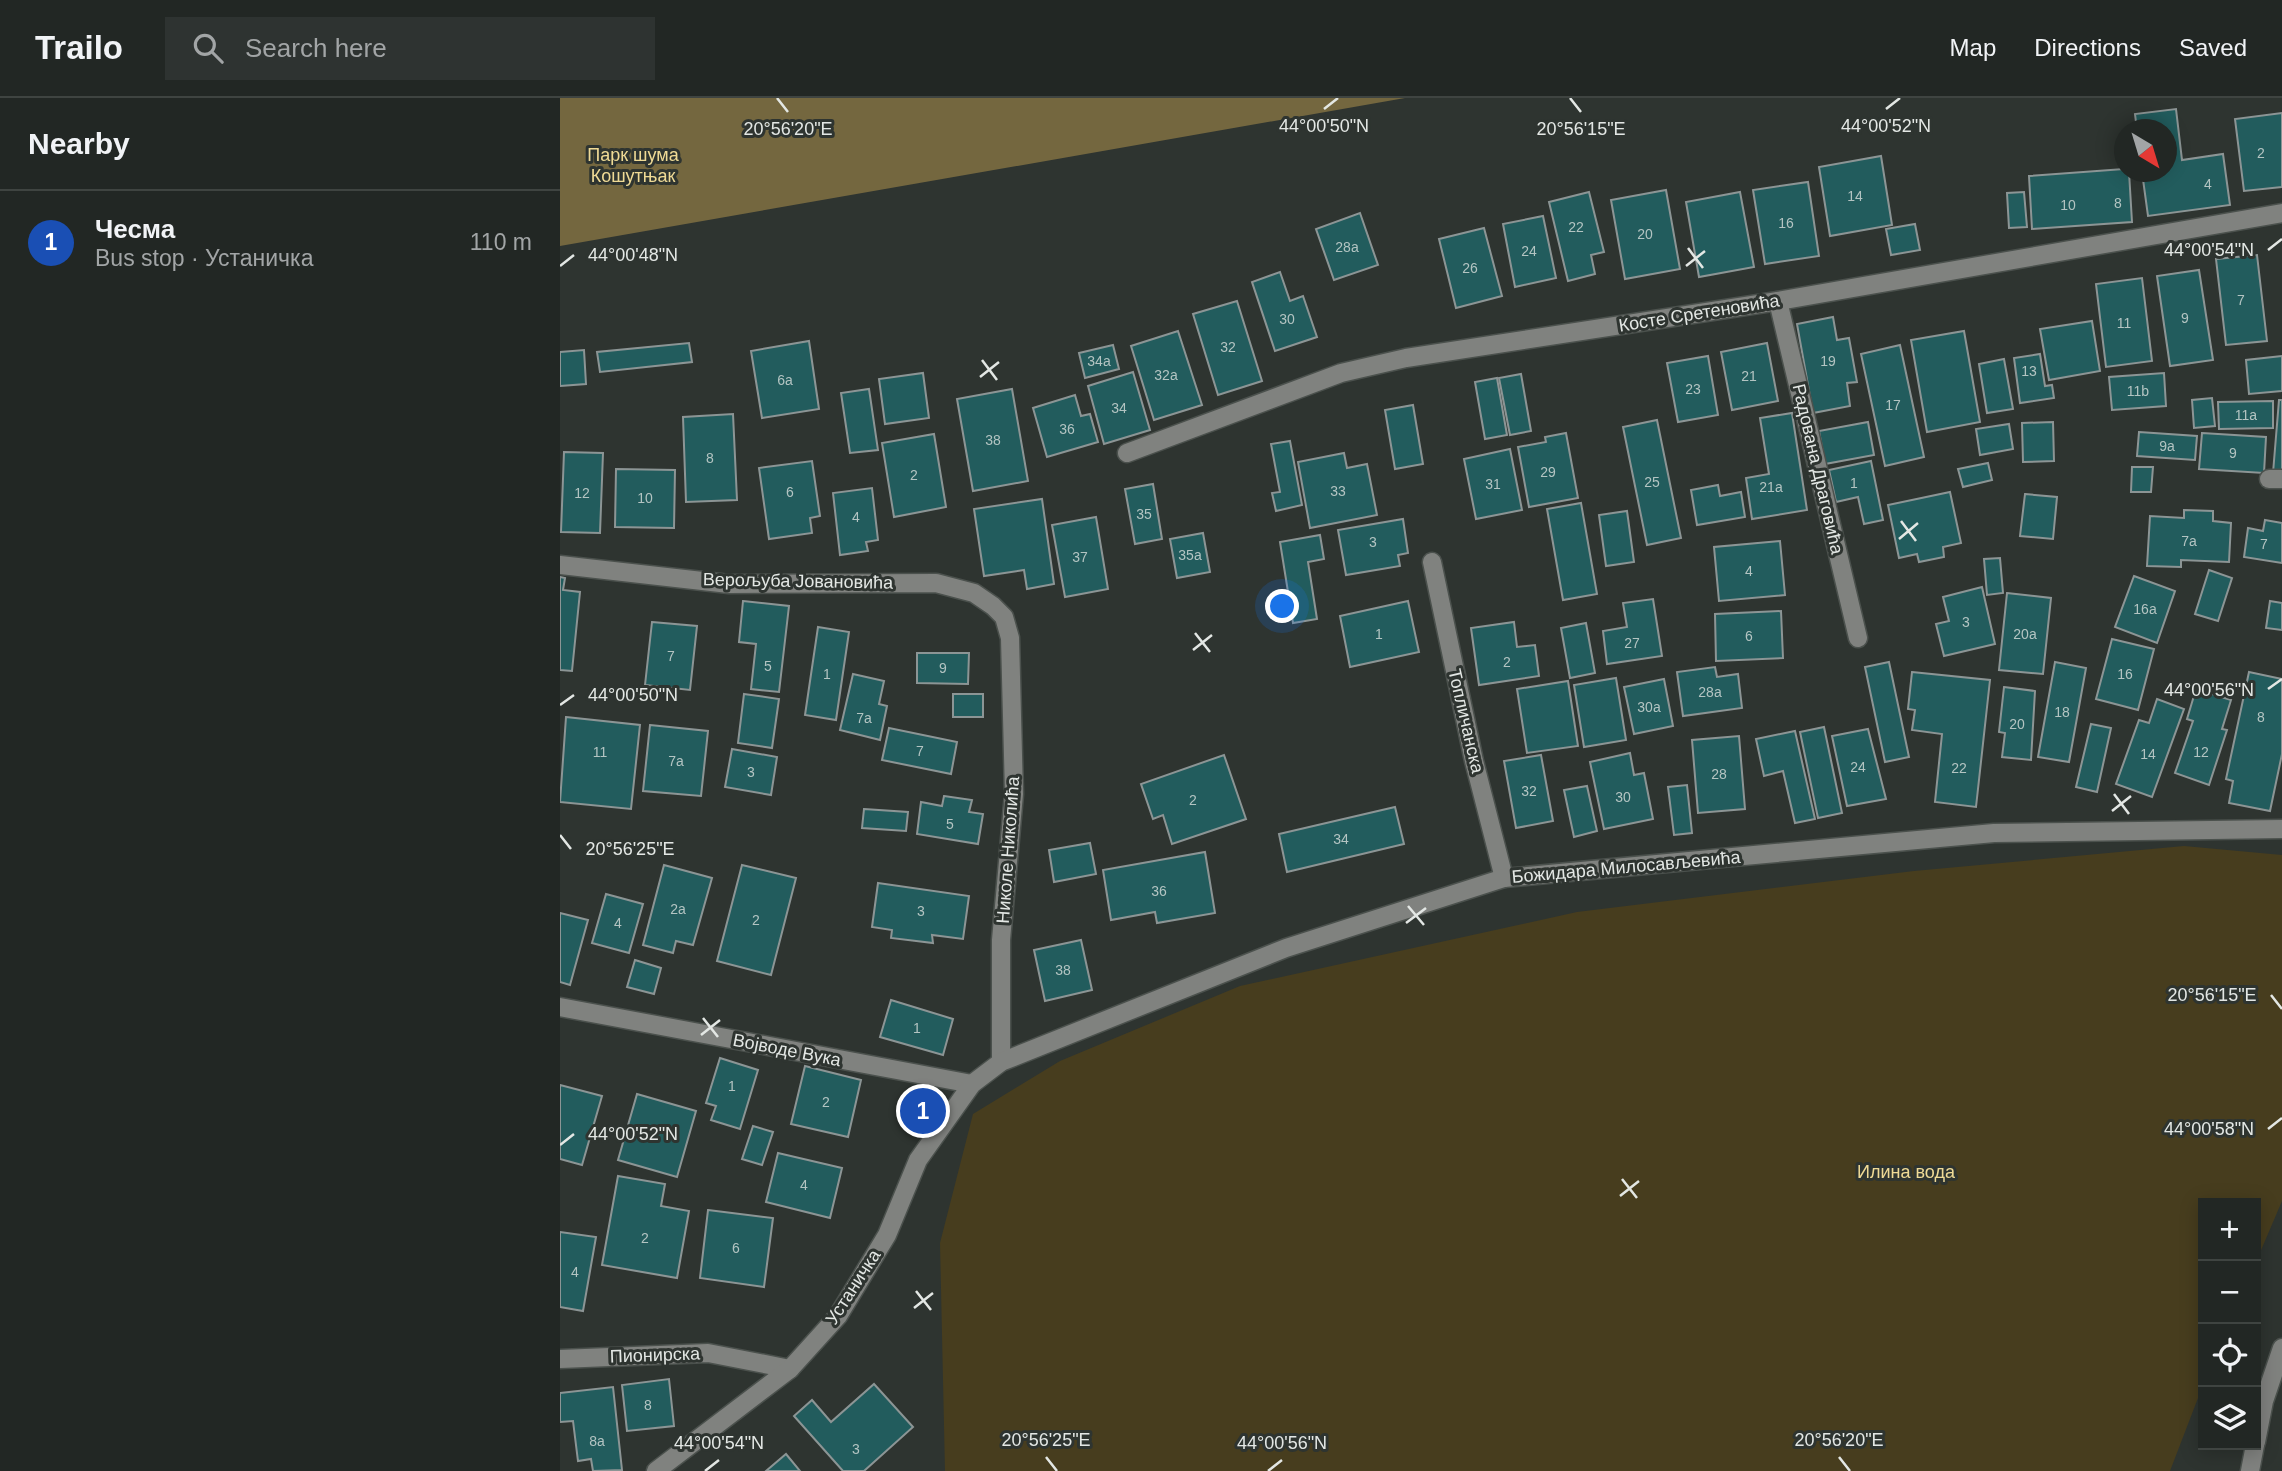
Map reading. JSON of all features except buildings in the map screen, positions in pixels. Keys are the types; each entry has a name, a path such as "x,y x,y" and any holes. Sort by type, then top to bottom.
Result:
{"street":[{"name":"Косте Сретеновића","path":"1127,453 1340,373 1406,358 1778,301 2282,213"},
{"name":"Радована Драговића","path":"1778,301 1858,638"},
{"name":"Топличанска","path":"1432,562 1474,761 1504,878"},
{"name":"Верољуба Јовановића","path":"560,565 729,584 936,583 974,593 993,606 1004,617 1010,638"},
{"name":"Николе Николића","path":"1001,1062 1001,940 1014,794 1010,638"},
{"name":"Божидара Милосављевића","path":"1001,1062 1286,948 1504,878 1994,832 2282,829"},
{"name":"Војводе Вука","path":"560,1007 972,1084"},
{"name":"Устаничка","path":"656,1471 790,1369 838,1316 887,1235 918,1160 972,1084 1001,1062"},
{"path":"2261,1415 2282,1348"},
{"name":"Пионирска","path":"560,1359 708,1353 790,1369"},
{"path":"2250,1471 2254,1450"}],"green space":[{"name":"Парк шума Кошутњак","path":"560,98 1405,98 560,246"},
{"name":"Илина вода","path":"2184,846 2282,855 2282,1201 2261,1250 2261,1198 2198,1198 2198,1398 2170,1471 945,1471 940,1243 973,1114 1060,1061 1240,986 1577,912 1914,871"}],"place":[{"name":"Чесма","path":"923,1111"}]}
